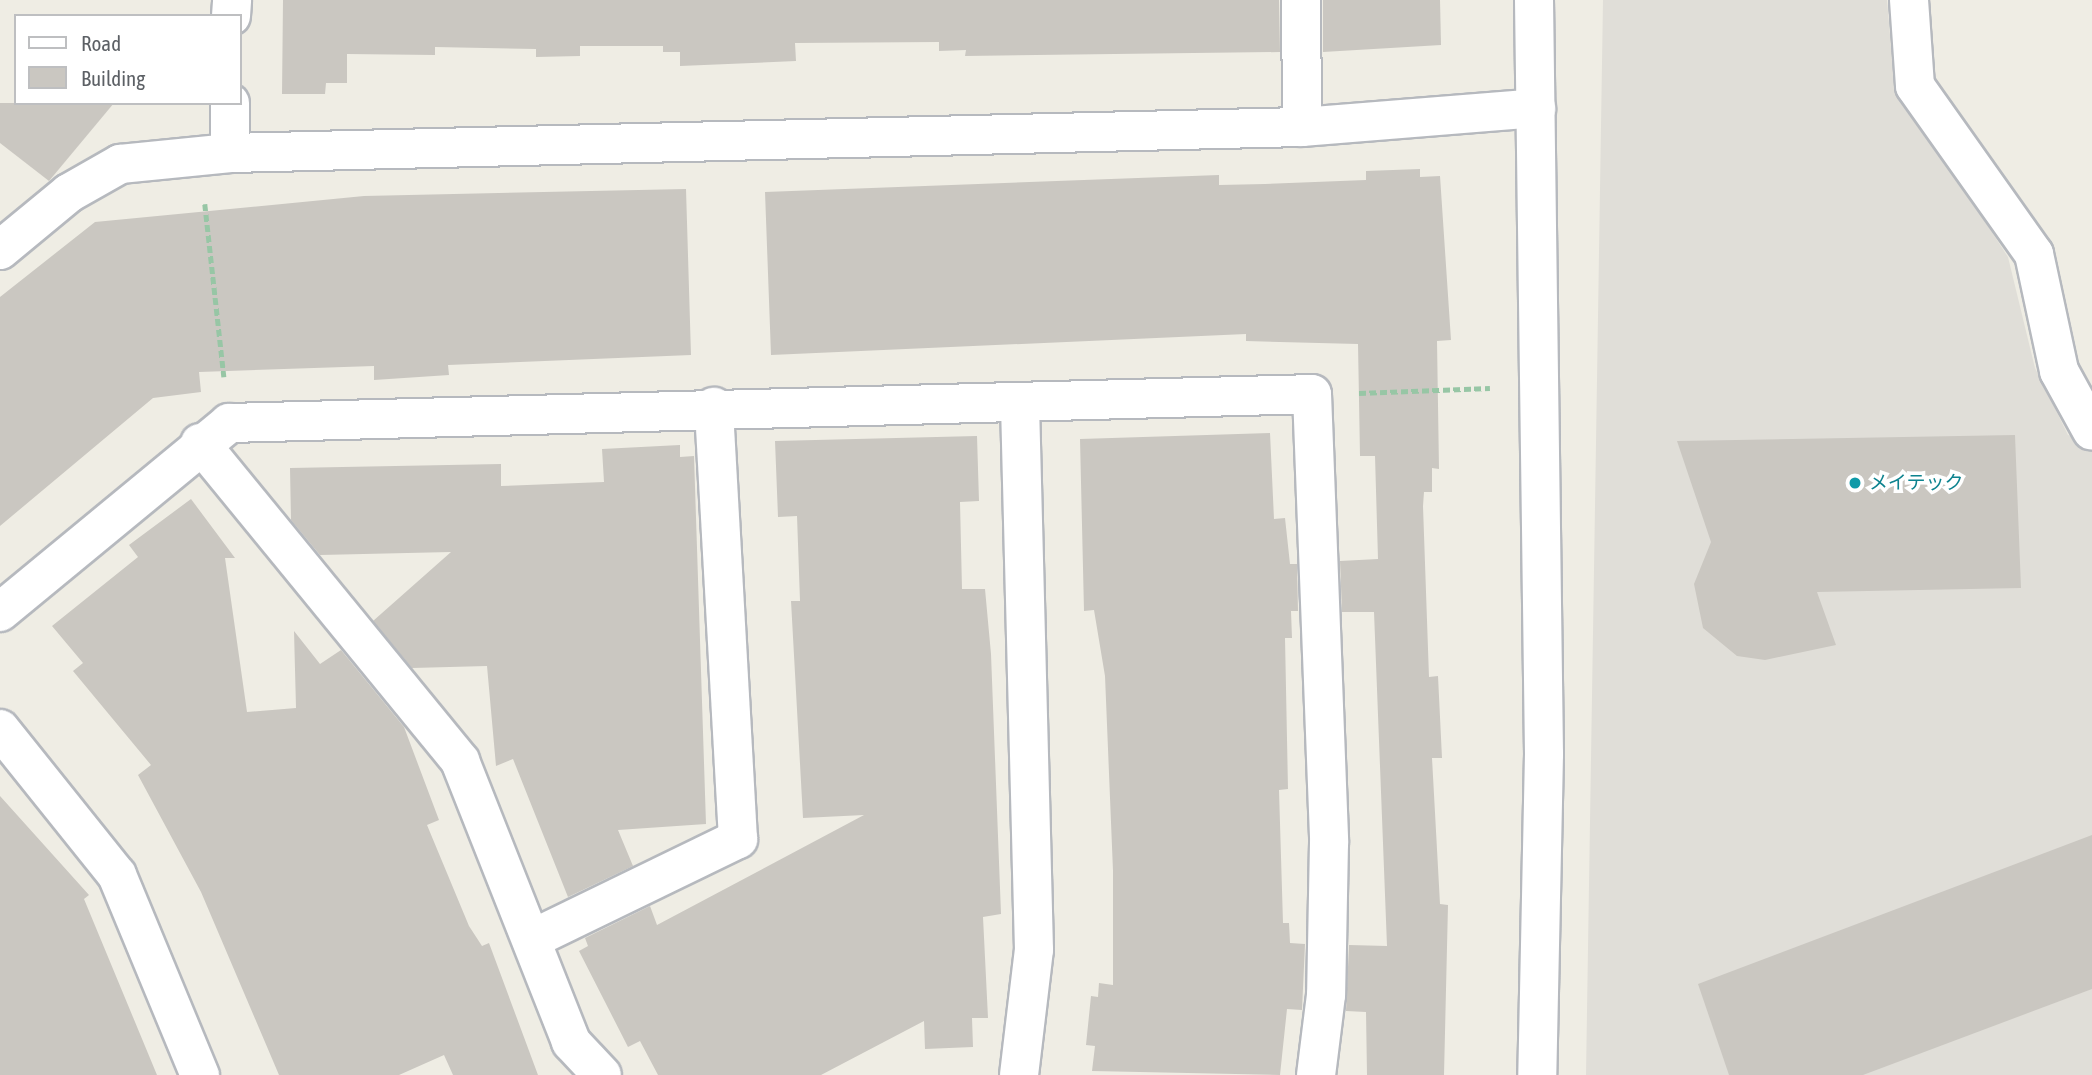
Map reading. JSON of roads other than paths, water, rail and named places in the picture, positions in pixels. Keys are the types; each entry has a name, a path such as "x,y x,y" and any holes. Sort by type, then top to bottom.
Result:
{"street":[{"path":"1301,0 1302,127"},
{"path":"1534,0 1544,754 1537,1075"},
{"path":"1909,0 1916,86 2034,254 2059,370 2092,431"},
{"path":"230,105 230,153"},
{"path":"0,250 69,193 120,164 230,153 1302,127 1536,108"},
{"path":"0,612 214,433 714,407 1020,403 1312,394 1329,843 1326,995 1316,1075"},
{"path":"1019,1075 1034,950 1020,403"},
{"path":"534,939 738,839 714,407"},
{"path":"214,433 460,761 534,939 571,1042 602,1075"},
{"path":"0,729 117,875 200,1075"}],"place":[{"name":"メイテック","path":"1855,483"}]}
